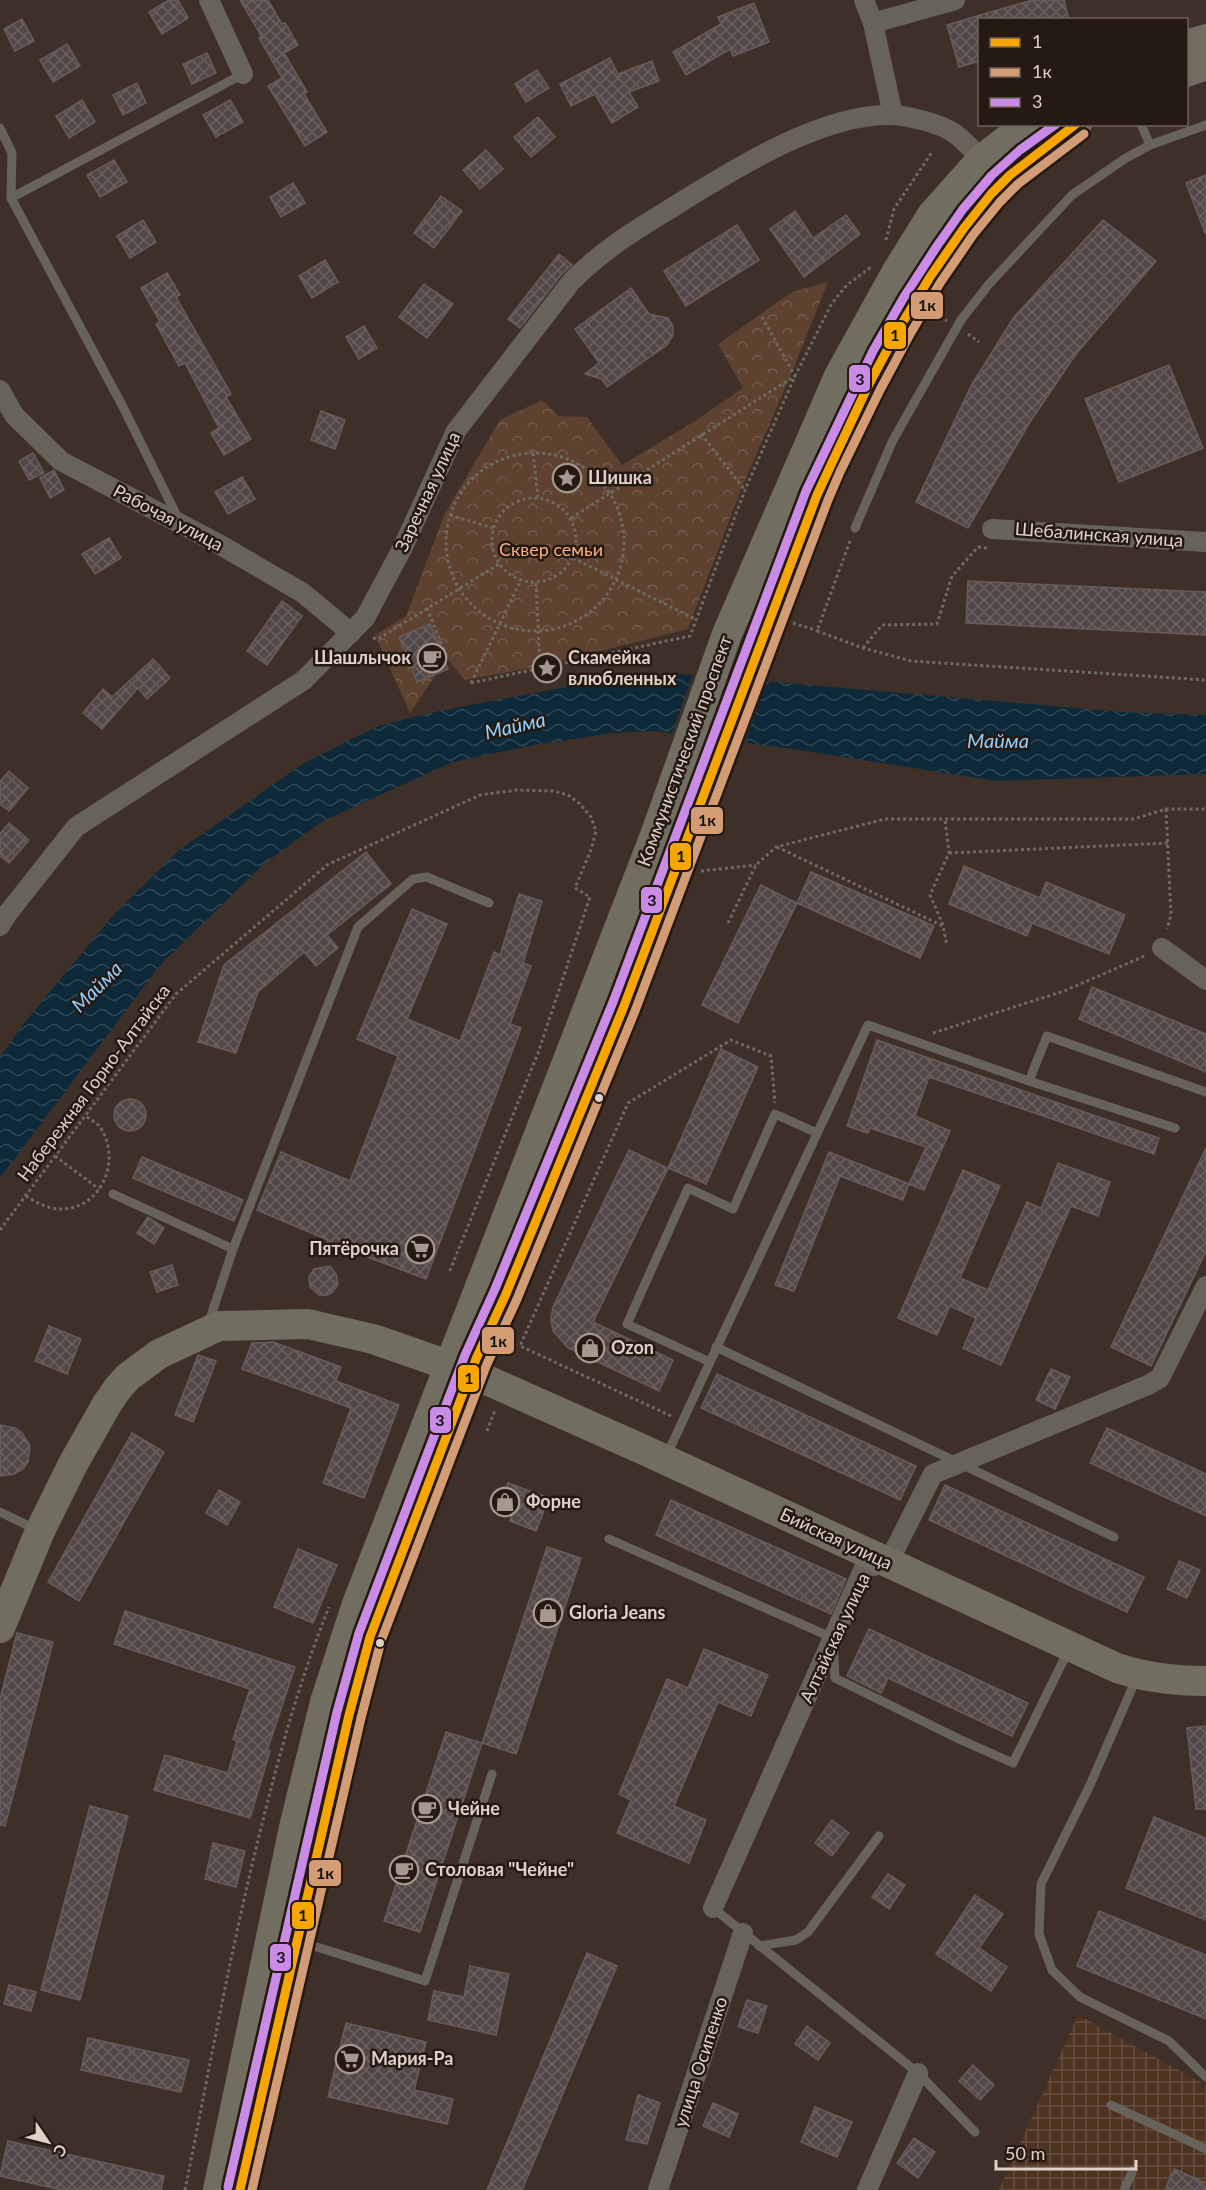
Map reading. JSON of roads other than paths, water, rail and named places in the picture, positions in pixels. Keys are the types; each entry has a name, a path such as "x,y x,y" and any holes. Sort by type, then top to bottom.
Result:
{"main road":[{"path":"1188,44 1206,39"},
{"path":"1188,71 1206,65"},
{"name":"Коммунистический проспект","path":"240,2190 370,1637 463,1363 727,634 840,376 896,273 932,215 981,160 1025,126"},
{"name":"Коммунистический проспект","path":"218,2190 295,1823 325,1702 357,1604 463,1363 506,1294 691,858 774,629 817,495 851,417 904,319 957,235 1002,183 1023,164 1074,126"},
{"path":"0,1590 27,1525 88,1408 110,1379 151,1345 211,1316 265,1312 314,1313 373,1326 463,1363"},
{"path":"0,1628 40,1531 73,1464 107,1404 128,1377 159,1354 219,1326 308,1324 463,1363"},
{"name":"Бийская улица","path":"463,1363 677,1434 892,1555 1117,1668 1138,1675 1167,1680 1206,1681"},
{"name":"Бийская улица","path":"463,1363 663,1459 1126,1655 1143,1661 1206,1666"}],"street":[{"path":"209,0 243,74"},
{"path":"864,0 873,23 893,115"},
{"path":"873,23 955,0"},
{"name":"Заречная улица","path":"0,926 76,827 304,680 365,618 403,547 456,430 571,282 590,262 611,246 728,173 820,128 852,120 893,115 922,121 954,133 1002,183"},
{"name":"Рабочая улица","path":"0,390 14,416 61,461 303,592 351,633"},
{"name":"Шебалинская улица","path":"990,538 1206,542"},
{"path":"1162,948 1206,980"},
{"path":"892,1555 933,1474 1160,1378 1206,1286"},
{"name":"Алтайская улица","path":"713,1908 864,1568 892,1555"},
{"name":"улица Осипенко","path":"658,2190 743,1934"},
{"path":"867,2190 918,2073"}],"lane":[{"path":"11,198 243,74"},
{"path":"855,528 892,440 957,327 988,284 1072,195 1150,145 1206,124"},
{"path":"1143,126 1150,145"},
{"path":"0,128 12,153 11,198 122,405 181,525"},
{"path":"211,1316 234,1249 358,927 413,879 421,876 427,876 489,903"},
{"path":"677,1434 868,1025 1029,1081 1175,1128"},
{"path":"1029,1081 1047,1036 1206,1092"},
{"path":"710,1362 627,1324 688,1188 733,1209 776,1114 818,1133"},
{"path":"113,1194 234,1249"},
{"path":"716,1347 1114,1537"},
{"path":"0,1512 27,1525"},
{"path":"609,1539 833,1638 836,1678 1013,1763 1070,1646"},
{"path":"1138,1675 1090,1785 1041,1884 1039,1934 1052,1970 1080,1996 1169,2041 1206,2077"},
{"path":"298,1941 425,1981 492,1774"},
{"path":"759,1946 796,1940 808,1932 879,1836"},
{"path":"713,1908 918,2073 975,2132"},
{"path":"1111,2105 1206,2149"},
{"path":"1124,2190 1132,2170"}],"water":[{"name":"Майма","path":"681,674 1122,712 1206,715 1206,774 997,781 792,749 655,731 612,733 534,745 453,762 323,821 265,863 161,964 0,1178 0,1057 25,1022 115,913 178,851 304,763 378,726 439,711 594,682"}],"place":[{"name":"Шишка","path":"567,478"},
{"name":"Шашлычок","path":"432,658"},
{"name":"Скамейка влюбленных","path":"547,668"},
{"name":"Пятёрочка","path":"420,1249"},
{"name":"Ozon","path":"590,1348"},
{"name":"Форне","path":"505,1502"},
{"name":"Gloria Jeans","path":"548,1613"},
{"name":"Чейне","path":"427,1809"},
{"name":"Столовая \"Чейне\"","path":"404,1870"},
{"name":"Мария-Ра","path":"350,2059"}],"park label":[{"name":"Сквер семьи","path":"551,550"}]}
